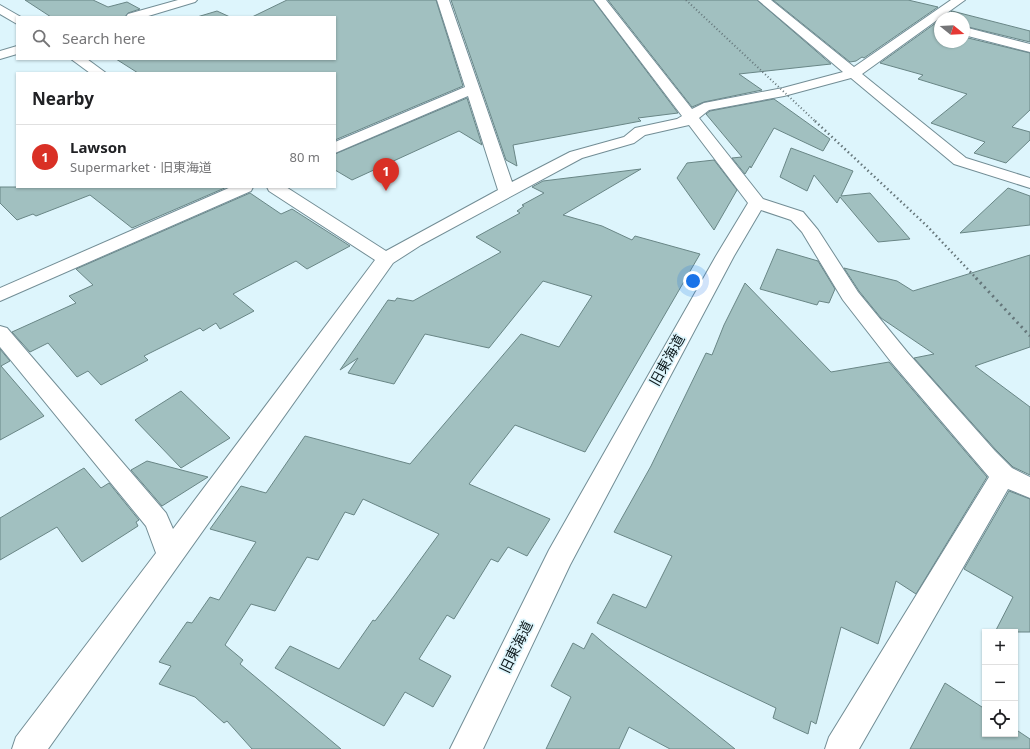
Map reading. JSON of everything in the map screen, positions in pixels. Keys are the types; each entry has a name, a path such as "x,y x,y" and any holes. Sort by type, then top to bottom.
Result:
{"street":[{"path":"135,16 191,0"},
{"path":"443,0 507,191"},
{"path":"600,0 757,203 797,216 809,230 850,296 870,322 986,458 1003,475 1030,488"},
{"path":"764,0 960,161 1028,179"},
{"path":"28,749 386,259 507,191 576,155 629,140 640,131 682,123 704,107 784,92 854,73 959,0"},
{"path":"0,9 16,19"},
{"path":"927,22 934,24"},
{"path":"970,33 1030,48"},
{"path":"0,55 16,50"},
{"path":"80,60 98,72"},
{"path":"336,148 473,89"},
{"path":"0,295 243,188"},
{"path":"277,188 386,259"},
{"name":"旧東海道","path":"466,749 559,558 725,256 757,203"},
{"path":"0,333 157,521 170,555"},
{"path":"841,749 1003,475"}],"building":[{"path":"25,0 93,0 108,7 127,2 140,9 128,13 126,16 49,16"},
{"path":"287,0 436,0 463,86 336,140 336,72 136,72 118,60 336,60 336,16 254,16"},
{"path":"451,0 593,0 678,113 638,118 641,121 513,145 517,166 506,160"},
{"path":"608,0 757,0 831,64 739,74 762,90 704,102 692,107"},
{"path":"773,0 908,0 938,7 864,58 862,57 856,61 850,62"},
{"path":"217,11 228,16 200,16"},
{"path":"970,16 1030,31 1030,42 970,27"},
{"path":"934,24 934,48 970,48 970,38 1030,53 1030,110 1012,127 1030,132 1030,140 1006,163 974,153 985,142 931,123 967,94 918,79 923,75 880,63"},
{"path":"467,98 482,145 459,131 352,180 336,171 336,154"},
{"path":"774,99 830,139 823,151 774,128 751,168 750,166 745,174 732,158 742,157 706,114 710,111"},
{"path":"791,148 853,171 841,196 870,193 910,239 878,242 840,197 837,203 814,175 807,191 780,177"},
{"path":"714,160 737,190 714,230 677,178 687,163"},
{"path":"641,169 563,215 602,226 632,240 635,236 700,254 585,452 515,425 469,484 550,519 527,556 508,547 498,562 491,559 454,619 447,615 419,659 451,676 433,707 405,692 384,726 275,668 290,646 339,669 373,620 375,621 439,534 363,499 354,515 345,512 318,560 307,557 275,611 251,604 225,645 243,660 240,664 341,749 252,749 227,721 224,723 195,697 159,684 171,666 159,662 187,622 192,623 210,597 219,600 256,542 210,529 241,486 266,493 305,436 410,464 521,334 559,347 592,296 543,281 489,348 425,334 394,384 348,373 358,358 340,370 388,300 395,301 397,298 413,301 501,252 476,237 520,213 517,211 524,206 522,205 544,193 532,187 543,181"},
{"path":"0,187 225,188 132,228 90,195 36,216 33,214 17,220 0,203"},
{"path":"1008,188 1030,196 1030,225 960,233"},
{"path":"250,193 281,214 292,209 350,246 307,269 296,261 233,294 254,311 220,329 216,323 203,331 200,328 144,356 148,360 101,385 88,371 77,377 48,343 30,352 12,332 76,303 69,296 93,285 76,269"},
{"path":"777,249 818,261 835,289 829,303 819,301 817,305 760,289"},
{"path":"1030,255 1030,347 975,366 1030,407 1030,475 1013,467 996,450 914,358 934,354 881,318 859,291 844,268 897,281 913,291"},
{"path":"745,283 831,372 889,362 987,477 916,594 896,581 878,644 841,627 816,724 811,721 808,734 773,718 776,708 597,623 613,594 646,608 672,556 614,532 651,466 706,353 712,355 724,325"},
{"path":"0,349 10,361 1,366 44,416 0,440"},
{"path":"181,391 230,438 181,468 135,420"},
{"path":"147,461 208,477 162,506 131,470"},
{"path":"84,468 101,488 109,483 139,520 136,522 138,526 82,562 57,527 0,560 0,518"},
{"path":"1009,491 1030,499 1030,632 1018,632 1018,629 997,629 1013,597 964,569"},
{"path":"592,633 735,749 670,749 629,727 619,749 546,749 571,697 551,686 573,643 584,649"},
{"path":"945,683 982,707 982,737 1018,737 1018,731 1030,739 1030,749 910,749"}],"railway":[{"path":"686,0 816,122"},
{"path":"815,121 927,226 977,279"},
{"path":"976,278 1030,336"}],"place":[{"name":"Lawson","path":"386,191"}]}
